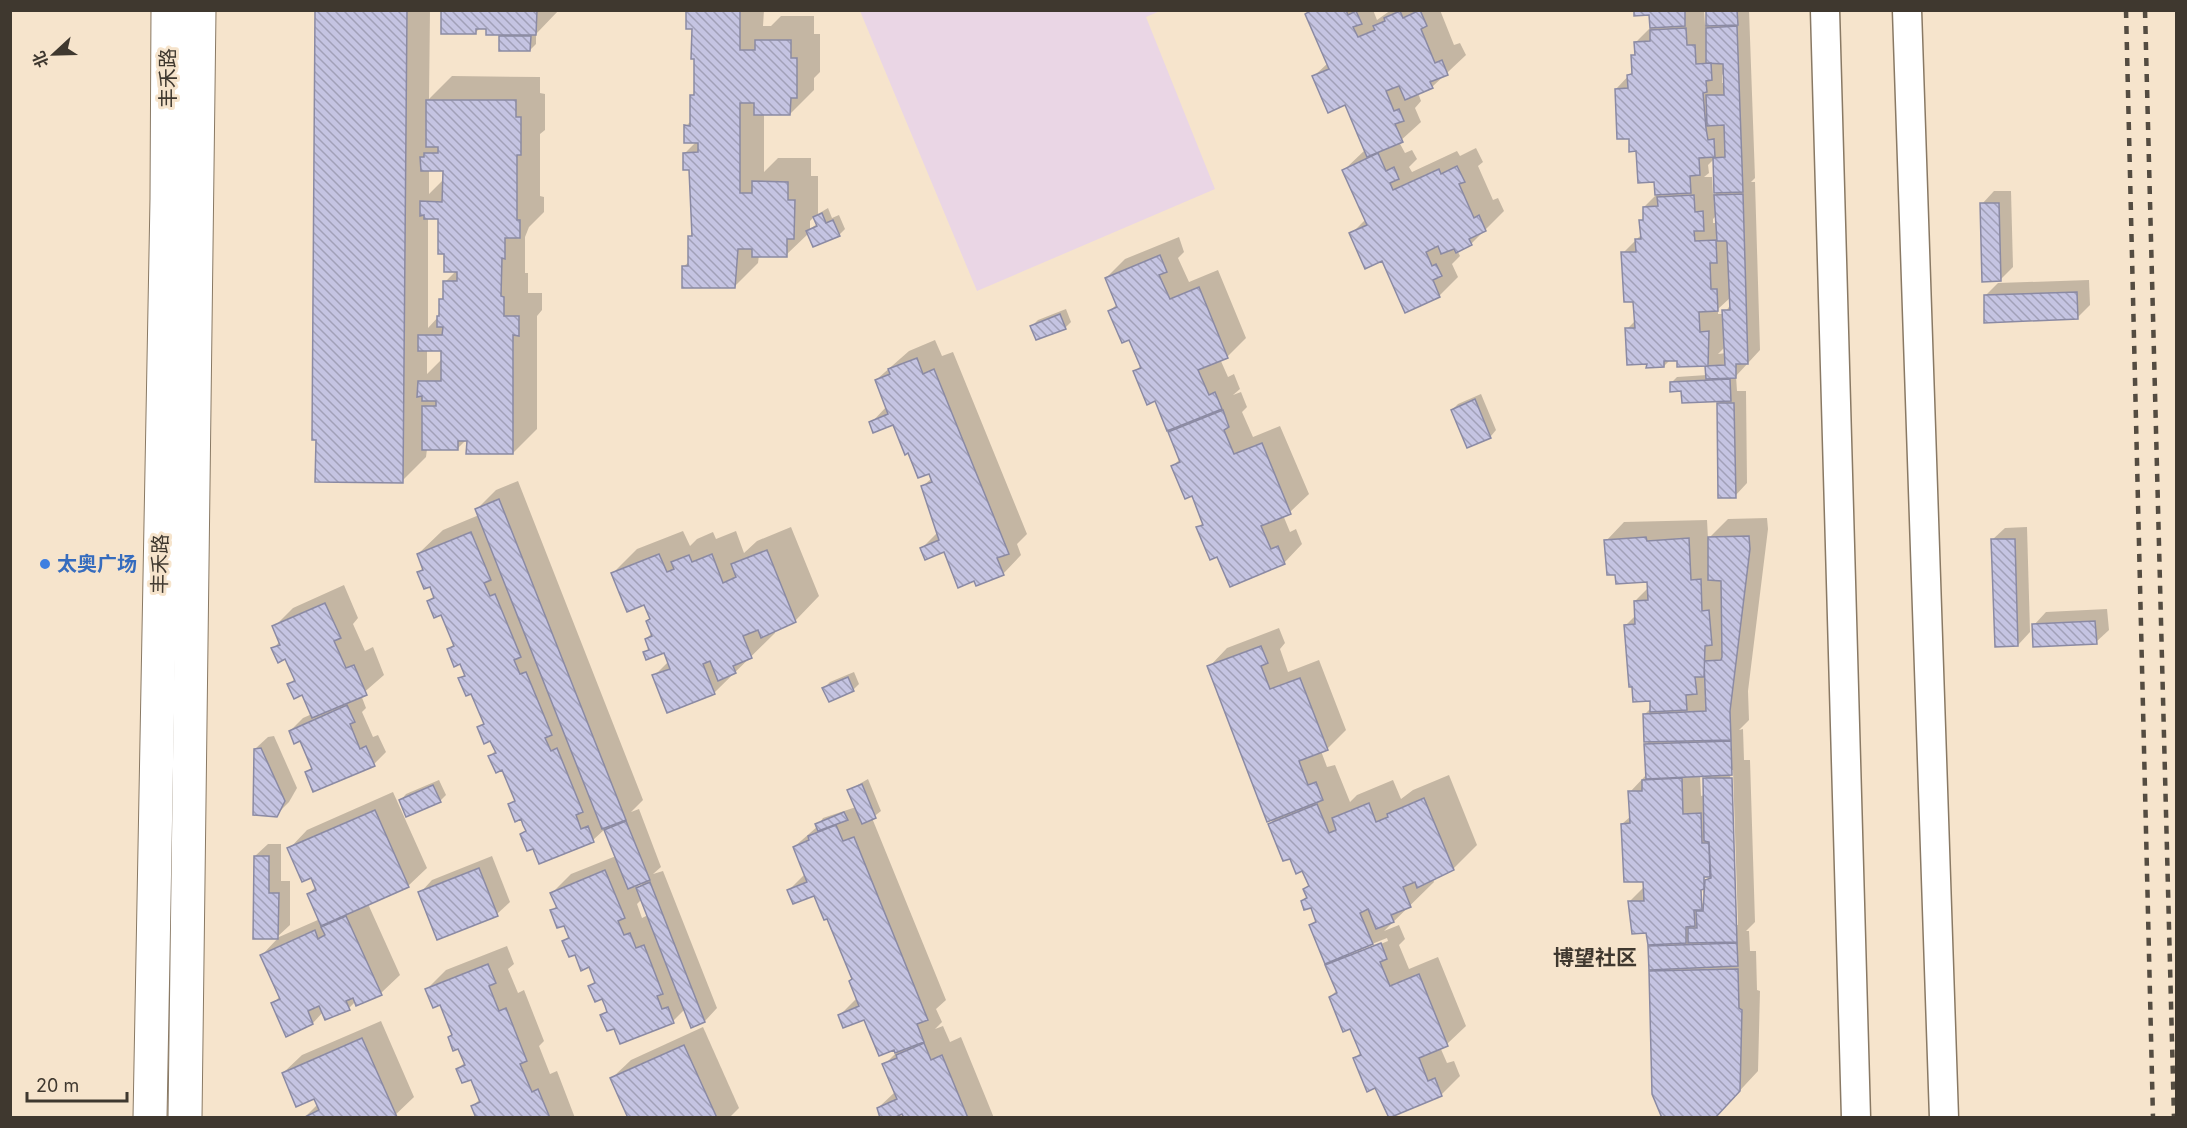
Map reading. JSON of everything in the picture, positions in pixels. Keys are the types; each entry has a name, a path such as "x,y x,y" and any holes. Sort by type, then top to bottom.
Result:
{"main road":[{"name":"丰禾路","path":"150,1118 167,211 168,10"},
{"name":"丰禾路","path":"185,1118 199,10"}],"street":[{"path":"1825,10 1856,1118"},
{"path":"1907,10 1944,1118"}],"shaded area":[{"path":"860,11 1160,11 1146,17 1215,189 977,291"}],"building":[{"path":"315,10 407,10 403,483 315,482 316,440 312,440"},
{"path":"441,10 537,10 536,35 486,35 486,29 476,29 476,34 441,34"},
{"path":"686,10 740,10 740,50 755,50 755,40 791,40 791,58 797,58 797,98 791,98 790,115 754,115 754,103 740,103 740,193 752,193 752,181 788,182 788,200 795,200 794,239 787,239 787,257 752,257 752,249 738,249 735,288 682,288 682,266 688,266 688,236 692,236 689,170 683,170 683,153 698,152 698,143 684,143 684,125 690,126 690,95 694,95 694,59 691,59 692,29 686,29"},
{"path":"1312,10 1346,10 1348,15 1356,11 1362,24 1353,27 1358,37 1375,30 1373,26 1400,11 1403,18 1420,10 1427,26 1421,29 1435,63 1442,60 1448,75 1430,82 1433,88 1405,100 1399,86 1386,91 1394,111 1399,109 1404,121 1395,124 1403,142 1367,157 1345,105 1328,113 1312,76 1329,69 1305,14"},
{"path":"1634,10 1685,10 1685,26 1650,28 1649,15 1634,16"},
{"path":"1706,10 1737,10 1738,25 1706,26"},
{"path":"1737,26 1743,192 1714,193 1713,158 1725,157 1724,125 1707,126 1706,95 1724,95 1723,64 1706,63 1706,28"},
{"path":"1686,28 1687,45 1695,45 1696,64 1711,63 1712,80 1706,81 1707,92 1703,93 1708,140 1714,139 1715,157 1699,158 1700,175 1690,176 1691,193 1655,195 1654,182 1638,183 1636,151 1629,152 1629,139 1617,139 1615,89 1628,88 1627,75 1632,74 1631,55 1635,55 1634,42 1650,41 1650,30"},
{"path":"499,36 531,36 530,51 499,51"},
{"path":"426,100 516,100 516,117 521,117 521,155 517,155 517,220 520,220 520,238 505,238 501,296 504,297 504,316 519,316 519,336 513,335 513,454 466,454 467,441 458,441 458,450 422,450 422,406 436,406 436,401 422,401 422,396 417,397 418,381 441,381 441,351 418,351 418,335 442,335 443,327 437,327 437,316 439,316 439,299 443,299 443,281 457,281 457,272 444,272 444,254 438,254 438,219 424,219 424,215 420,216 420,201 442,202 443,171 421,171 420,157 424,157 424,153 438,153 438,147 426,147"},
{"path":"1378,153 1386,171 1394,167 1399,179 1390,183 1393,190 1439,169 1441,174 1457,166 1465,182 1459,184 1474,218 1479,215 1486,231 1469,239 1472,245 1456,253 1454,249 1441,254 1438,246 1426,252 1432,266 1436,264 1442,276 1433,280 1440,297 1405,313 1382,261 1365,269 1349,233 1367,225 1342,170"},
{"path":"1743,194 1748,364 1736,364 1736,378 1706,379 1705,366 1725,365 1722,310 1730,310 1727,243 1717,241 1714,195"},
{"path":"1694,195 1695,212 1703,211 1704,231 1694,231 1695,241 1716,240 1717,263 1710,263 1711,289 1717,289 1718,311 1699,312 1700,332 1709,331 1708,366 1677,367 1677,361 1664,361 1664,367 1646,368 1647,364 1627,365 1625,328 1635,328 1633,302 1624,302 1621,252 1636,252 1635,239 1641,239 1639,220 1643,220 1643,207 1658,206 1657,197"},
{"path":"1980,203 1999,203 2001,281 1982,282"},
{"path":"822,213 826,223 833,220 840,236 813,247 806,231 817,226 813,217"},
{"path":"1160,255 1167,272 1159,275 1170,299 1199,287 1228,358 1198,370 1209,395 1215,392 1222,409 1167,431 1155,401 1147,405 1133,371 1141,368 1129,340 1122,343 1108,311 1117,307 1105,278"},
{"path":"2077,292 2078,319 1984,323 1984,295"},
{"path":"1060,314 1066,329 1036,340 1030,326"},
{"path":"917,358 923,374 934,369 1009,554 997,558 1004,575 976,586 974,581 958,588 944,552 925,560 920,548 939,540 921,486 932,482 929,474 918,478 908,453 905,455 893,425 873,433 869,422 888,414 875,380 890,374 888,369"},
{"path":"1730,379 1731,401 1682,403 1681,391 1670,392 1670,382"},
{"path":"1475,399 1491,438 1467,448 1451,410"},
{"path":"1717,403 1734,403 1736,498 1718,498"},
{"path":"1223,410 1229,427 1224,430 1234,454 1262,443 1291,514 1261,526 1271,549 1278,546 1285,564 1230,587 1217,557 1210,560 1196,527 1203,525 1192,496 1185,499 1171,466 1180,462 1168,432"},
{"path":"499,499 626,820 602,829 475,509"},
{"path":"471,532 491,580 484,583 490,596 495,594 521,657 514,660 520,674 526,672 552,735 545,738 551,751 557,748 583,812 576,815 581,829 588,826 594,842 539,864 533,849 527,851 520,834 526,831 521,819 515,822 508,804 515,801 502,770 496,773 488,756 496,753 490,741 484,744 477,727 484,724 471,694 466,696 458,678 465,676 460,664 454,667 447,649 454,646 441,615 434,618 427,601 434,598 430,587 424,589 417,572 423,570 417,554"},
{"path":"1749,536 1750,549 1730,711 1731,740 1644,742 1643,714 1706,711 1704,661 1721,660 1722,657 1721,581 1708,580 1708,537"},
{"path":"1646,537 1647,541 1689,538 1691,580 1701,579 1702,611 1709,610 1712,645 1705,646 1704,677 1695,677 1697,694 1686,695 1687,710 1650,712 1650,701 1633,702 1632,687 1629,687 1624,625 1635,624 1634,601 1648,600 1647,582 1616,584 1615,575 1607,575 1604,540"},
{"path":"1991,539 2015,539 2018,646 1995,647"},
{"path":"767,550 796,622 761,638 758,630 743,636 752,658 733,666 736,673 718,681 710,661 703,664 715,694 667,713 652,675 670,669 664,653 646,660 643,652 649,650 645,639 652,636 646,621 650,619 644,605 627,612 611,573 659,554 667,572 674,569 671,562 689,555 692,562 712,554 723,583 736,577 731,564"},
{"path":"325,603 341,638 334,641 346,668 354,665 367,695 312,718 302,695 294,699 287,684 295,681 285,659 278,663 271,648 280,645 272,626"},
{"path":"2095,621 2097,644 2033,647 2032,624"},
{"path":"1261,646 1268,663 1261,666 1270,689 1300,678 1328,750 1299,761 1308,785 1316,782 1323,800 1267,822 1207,666"},
{"path":"848,677 854,691 829,702 822,688"},
{"path":"347,705 355,722 350,724 360,749 366,746 375,766 313,792 305,772 312,769 300,741 294,744 289,731"},
{"path":"1731,741 1732,775 1646,779 1644,744"},
{"path":"261,748 285,801 277,817 253,815 254,749"},
{"path":"1682,778 1683,814 1701,813 1702,843 1709,843 1710,877 1704,877 1704,889 1701,890 1702,910 1694,910 1695,926 1686,927 1686,943 1648,945 1646,933 1632,934 1628,901 1644,901 1643,882 1624,882 1621,824 1630,823 1628,791 1642,791 1642,780"},
{"path":"1703,778 1732,778 1737,942 1688,943 1688,928 1697,928 1696,911 1703,911 1705,880 1711,878 1709,842 1704,841"},
{"path":"862,784 876,818 862,824 847,790"},
{"path":"433,785 441,802 406,817 399,800"},
{"path":"1424,798 1454,870 1417,888 1415,882 1403,887 1411,907 1391,915 1394,922 1376,929 1368,909 1360,913 1373,944 1325,964 1309,925 1316,922 1311,908 1304,910 1301,901 1307,898 1303,889 1309,886 1302,871 1296,874 1290,859 1283,861 1268,824 1317,804 1329,833 1336,830 1332,818 1369,803 1376,822 1388,817 1387,814"},
{"path":"375,810 409,887 321,926 307,894 316,890 311,878 302,882 287,848"},
{"path":"844,812 848,820 818,831 815,824"},
{"path":"626,821 650,880 628,889 604,830"},
{"path":"836,825 843,841 854,837 928,1020 917,1024 924,1042 895,1053 894,1050 879,1056 864,1020 843,1028 838,1015 859,1006 849,981 852,979 827,919 824,920 814,896 793,904 787,890 807,882 793,847 809,840 808,836"},
{"path":"254,856 269,856 269,893 279,893 278,939 253,939"},
{"path":"479,868 498,916 437,940 418,892"},
{"path":"605,870 625,918 618,921 624,935 630,933 636,948 644,945 663,994 657,996 662,1009 668,1007 674,1023 620,1044 614,1029 607,1031 600,1015 607,1012 602,999 595,1002 588,986 595,983 589,967 581,971 575,955 569,957 562,941 569,938 564,926 557,928 550,910 557,908 550,893"},
{"path":"650,882 705,1022 691,1028 636,888"},
{"path":"346,916 382,995 356,1006 353,998 346,1001 350,1010 325,1020 319,1006 308,1011 313,1024 286,1037 271,1003 280,999 260,955 315,930 318,939 325,935 321,927"},
{"path":"1381,943 1387,959 1380,962 1390,986 1419,974 1448,1046 1419,1058 1428,1081 1435,1078 1442,1096 1389,1118 1375,1088 1367,1092 1353,1058 1361,1055 1350,1029 1343,1032 1329,997 1337,993 1325,965"},
{"path":"1737,943 1738,966 1649,970 1648,946"},
{"path":"488,964 496,983 489,986 499,1011 506,1008 527,1061 520,1064 532,1092 538,1089 550,1118 476,1118 471,1106 480,1102 471,1080 462,1083 456,1069 465,1065 458,1049 453,1051 448,1037 452,1035 440,1005 433,1008 425,989"},
{"path":"1738,969 1739,1008 1742,1010 1740,1091 1715,1118 1662,1118 1652,1094 1649,971"},
{"path":"362,1038 397,1117 303,1118 319,1110 314,1099 296,1107 282,1073"},
{"path":"924,1043 931,1060 942,1055 968,1118 904,1118 902,1114 894,1118 880,1118 877,1108 897,1099 882,1064"},
{"path":"684,1045 717,1118 628,1118 610,1078"}],"railway":[{"path":"2126,10 2153,1118"},
{"path":"2145,10 2174,1118"}],"place":[{"name":"太奥广场","path":"45,564"}],"district":[{"name":"博望社区","path":"1595,957"}]}
